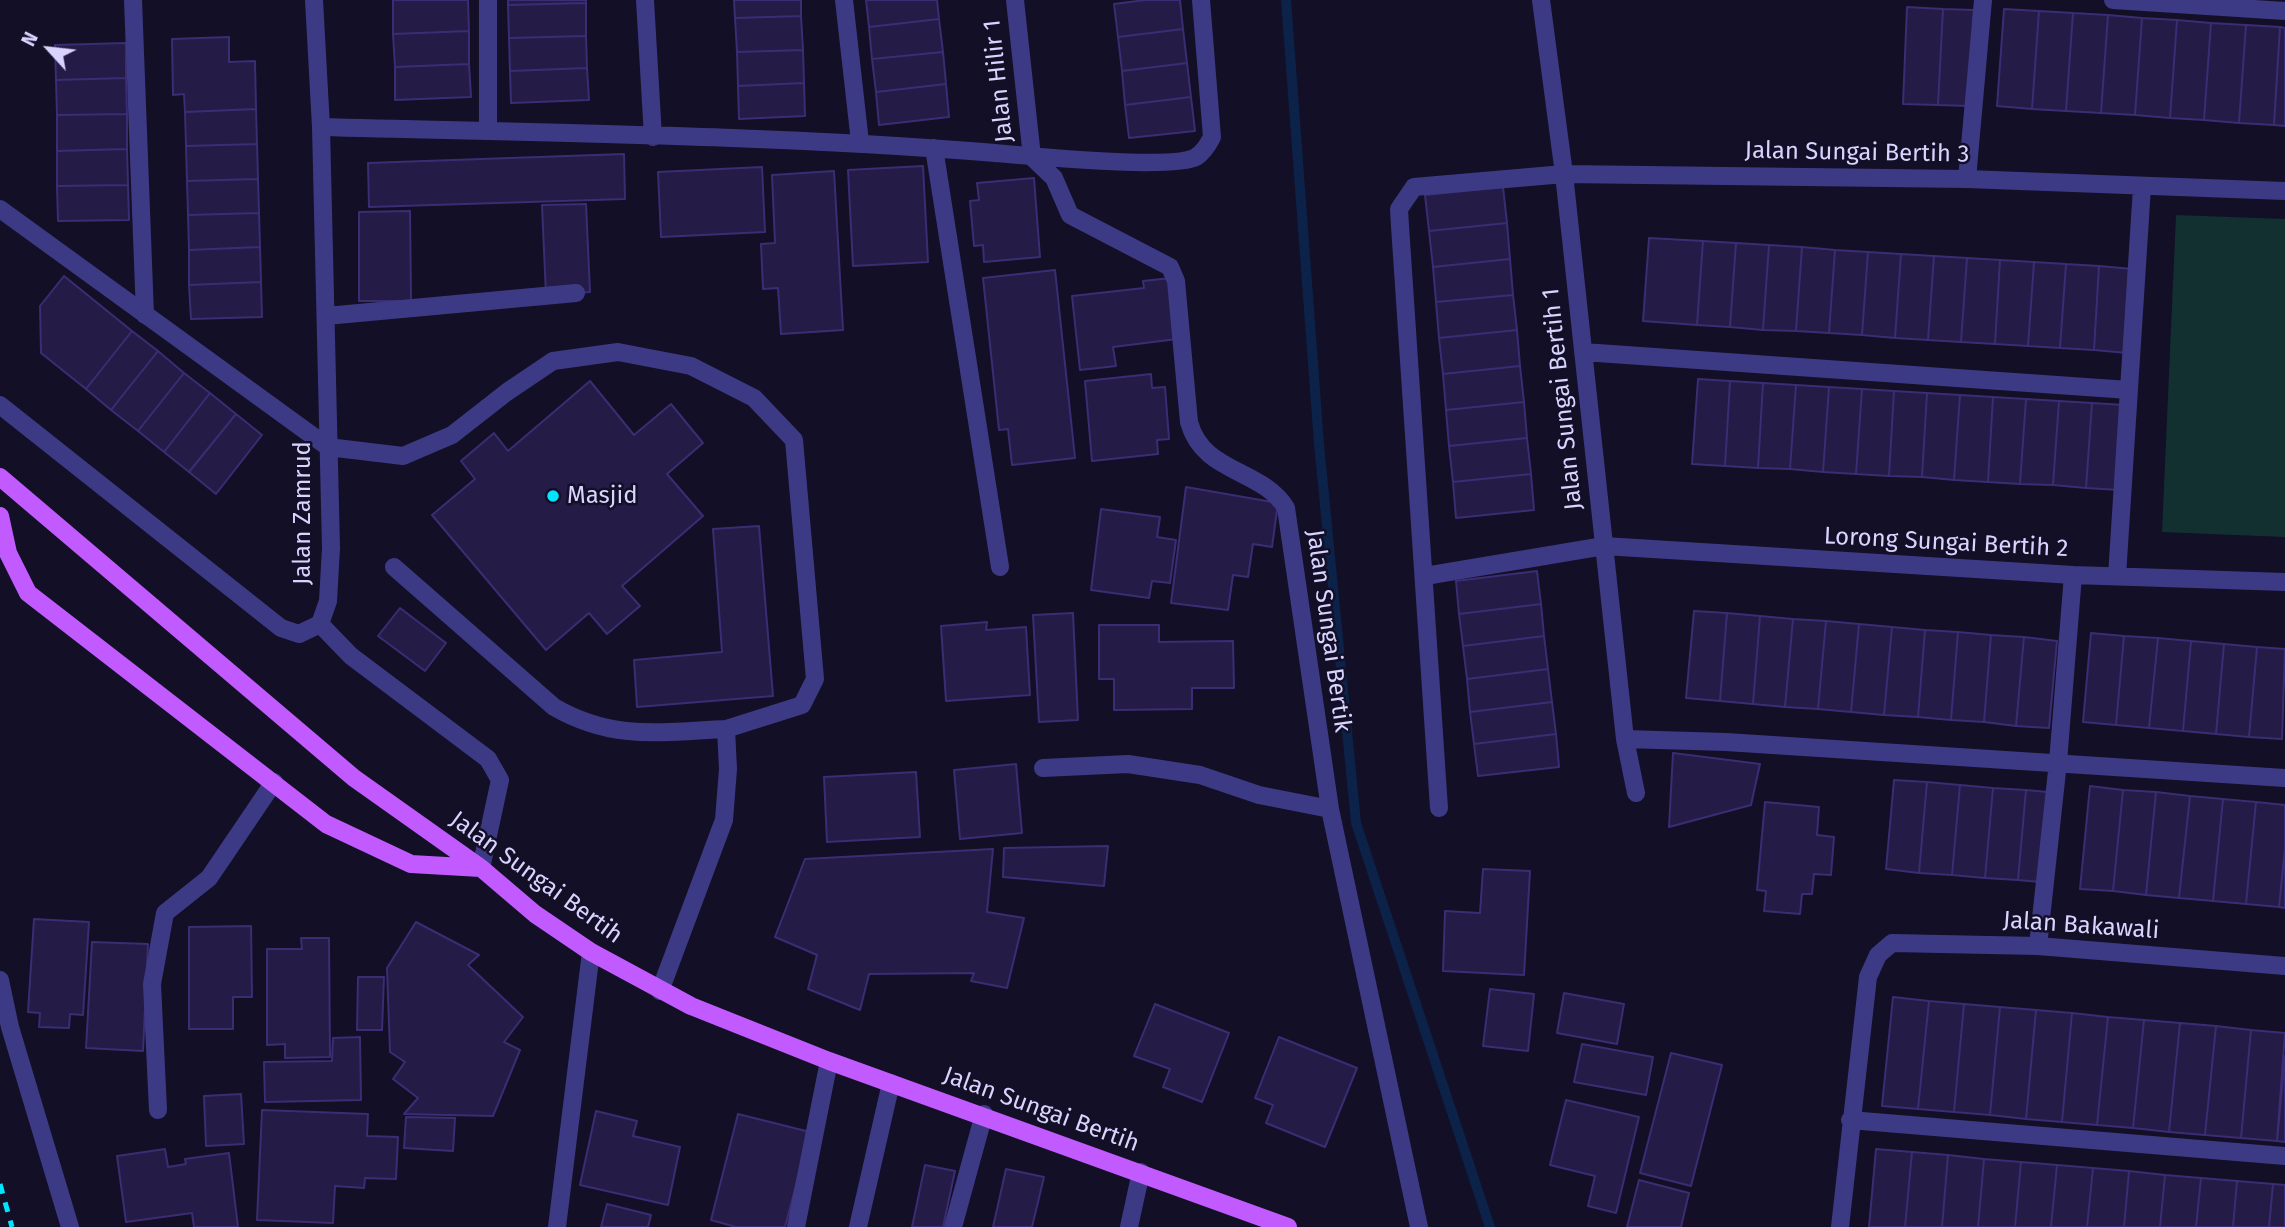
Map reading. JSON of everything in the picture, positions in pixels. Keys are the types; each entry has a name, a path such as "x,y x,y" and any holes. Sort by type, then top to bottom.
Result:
{"main road":[{"name":"Jalan Sungai Bertih","path":"0,477 354,778 481,868 535,914 591,952 660,991 829,1061 984,1114 1288,1227"},
{"path":"0,516 8,553 28,593 326,824 411,864 481,868"}],"street":[{"path":"133,0 145,315"},
{"name":"Jalan Zamrud","path":"314,0 321,127 331,548 328,601 320,624"},
{"path":"488,0 488,131"},
{"path":"645,0 653,137"},
{"path":"844,0 860,142"},
{"name":"Jalan Hilir 1","path":"1015,0 1032,156"},
{"path":"321,127 860,142 1032,156 1170,163 1194,158 1207,148 1212,137 1201,0"},
{"name":"Jalan Sungai Bertih 1","path":"1542,0 1564,174 1625,739 1636,793"},
{"path":"1967,179 1983,0"},
{"path":"2113,0 2285,10"},
{"path":"934,148 1000,567"},
{"name":"Jalan Sungai Bertik","path":"1032,156 1054,178 1070,215 1170,267 1176,281 1188,422 1193,439 1204,453 1277,494 1286,508 1330,809 1419,1227"},
{"name":"Jalan Sungai Bertih 3","path":"1425,576 1399,209 1415,187 1564,174 1967,179 2285,191"},
{"path":"2117,576 2142,187"},
{"path":"0,209 328,447 402,456 452,435 507,391 553,361 618,352 691,366 754,398 794,440 816,679 802,705 726,729 633,733 602,729 577,720 554,707 394,566"},
{"path":"326,316 576,293"},
{"path":"1583,352 2129,390"},
{"path":"0,405 281,628 299,635 320,624 351,656 488,759 500,780 481,868"},
{"name":"Lorong Sungai Bertih 2","path":"1425,576 1604,546 2073,575 2285,582"},
{"path":"2038,946 2058,762 2073,575"},
{"path":"1425,576 1439,808"},
{"path":"660,991 724,820 728,769 726,729"},
{"path":"1625,739 1726,742 2285,778"},
{"path":"1043,768 1128,764 1200,775 1259,795 1330,809"},
{"path":"158,1110 152,984 165,913 209,878 274,782"},
{"name":"Jalan Bakawali","path":"1850,1120 1868,977 1878,955 1892,943 2038,946 2285,966"},
{"path":"557,1227 591,952"},
{"path":"0,980 10,1027 70,1227"},
{"path":"796,1227 829,1061"},
{"path":"859,1227 891,1083"},
{"path":"953,1227 984,1114"},
{"path":"1840,1227 1850,1120 2285,1156"},
{"path":"1129,1227 1141,1172"}],"green space":[{"path":"2176,215 2285,219 2285,537 2162,532"}],"building":[{"path":"393,0 468,0 469,31 393,34"},
{"path":"508,0 586,0 586,3 508,5"},
{"path":"734,0 801,0 801,16 735,18"},
{"path":"866,0 937,0 939,19 869,27"},
{"path":"1145,0 1180,0 1183,29 1118,37 1114,4"},
{"path":"586,3 586,36 509,38 508,5"},
{"path":"1907,7 1943,9 1938,105 1903,104"},
{"path":"1943,9 1974,10 1969,106 1938,105"},
{"path":"2004,9 2039,11 2032,109 1997,106"},
{"path":"2039,11 2073,13 2066,111 2032,109"},
{"path":"2073,13 2108,15 2101,113 2066,111"},
{"path":"2108,15 2142,18 2135,115 2101,113"},
{"path":"801,16 803,50 737,52 735,18"},
{"path":"2142,18 2177,20 2170,118 2135,115"},
{"path":"939,19 943,52 872,59 869,27"},
{"path":"2177,20 2211,23 2204,120 2170,118"},
{"path":"2211,23 2246,25 2239,123 2204,120"},
{"path":"2246,25 2280,27 2274,125 2239,123"},
{"path":"2280,27 2285,28 2285,126 2274,125"},
{"path":"1183,29 1187,63 1122,71 1118,37"},
{"path":"469,31 469,64 395,67 393,34"},
{"path":"586,36 587,68 510,71 509,38"},
{"path":"229,37 229,62 255,61 256,109 185,112 184,94 173,95 172,39"},
{"path":"126,43 126,78 56,80 55,45"},
{"path":"803,50 804,83 738,86 737,52"},
{"path":"943,52 946,84 876,92 872,59"},
{"path":"1187,63 1191,97 1125,105 1122,71"},
{"path":"469,64 471,97 395,100 395,67"},
{"path":"587,68 589,100 511,103 510,71"},
{"path":"126,78 127,114 57,115 56,80"},
{"path":"804,83 805,116 739,119 738,86"},
{"path":"946,84 949,117 879,125 876,92"},
{"path":"1191,97 1195,131 1129,138 1125,105"},
{"path":"256,109 257,144 186,146 185,112"},
{"path":"127,114 127,149 57,151 57,115"},
{"path":"257,144 258,179 187,181 186,146"},
{"path":"127,149 128,185 57,186 57,151"},
{"path":"624,154 625,199 369,207 368,163"},
{"path":"923,166 928,262 853,266 848,170"},
{"path":"762,167 765,232 661,237 658,172"},
{"path":"834,171 843,330 781,334 778,288 763,289 761,244 775,243 772,175"},
{"path":"1034,178 1040,257 984,262 983,245 974,246 970,201 979,200 977,183"},
{"path":"258,179 259,213 188,215 187,181"},
{"path":"128,185 129,220 58,221 57,186"},
{"path":"1503,187 1507,223 1429,231 1425,195"},
{"path":"586,204 590,292 546,295 542,205"},
{"path":"410,211 411,301 359,301 359,212"},
{"path":"259,213 260,247 189,250 188,215"},
{"path":"1507,223 1510,259 1433,267 1429,231"},
{"path":"1649,238 1703,241 1697,325 1643,321"},
{"path":"1703,241 1736,243 1730,327 1697,325"},
{"path":"1736,243 1769,245 1763,330 1730,327"},
{"path":"1769,245 1802,247 1796,331 1763,330"},
{"path":"260,247 261,282 189,285 189,250"},
{"path":"1802,247 1835,250 1829,333 1796,331"},
{"path":"1835,250 1868,252 1862,335 1829,333"},
{"path":"1868,252 1901,254 1895,338 1862,335"},
{"path":"1901,254 1934,256 1928,340 1895,338"},
{"path":"1934,256 1967,258 1961,342 1928,340"},
{"path":"1967,258 2000,260 1995,344 1961,342"},
{"path":"1510,259 1513,295 1436,302 1433,267"},
{"path":"2000,260 2034,262 2028,346 1995,344"},
{"path":"2034,262 2066,264 2060,348 2028,346"},
{"path":"2066,264 2099,266 2094,350 2060,348"},
{"path":"2099,266 2133,269 2127,353 2094,350"},
{"path":"1055,270 1075,458 1012,465 1008,429 999,430 983,278"},
{"path":"64,276 132,331 86,389 41,353 40,306"},
{"path":"1171,278 1177,339 1113,347 1116,366 1080,370 1072,296 1144,288 1143,281"},
{"path":"261,282 262,317 191,319 189,285"},
{"path":"1513,295 1517,330 1439,338 1436,302"},
{"path":"1517,330 1520,366 1443,374 1439,338"},
{"path":"132,331 158,351 111,410 86,389"},
{"path":"158,351 184,373 138,431 111,410"},
{"path":"1520,366 1524,402 1446,410 1443,374"},
{"path":"184,373 210,393 164,452 138,431"},
{"path":"1151,374 1152,388 1165,387 1169,439 1157,440 1158,454 1092,461 1085,381"},
{"path":"1698,379 1730,381 1725,466 1692,464"},
{"path":"590,381 634,435 671,404 703,443 667,474 703,516 622,586 640,606 607,634 589,613 546,650 432,515 475,479 461,461 494,433 508,451"},
{"path":"1730,381 1763,383 1758,468 1725,466"},
{"path":"1763,383 1796,385 1790,469 1758,468"},
{"path":"1796,385 1829,387 1823,472 1790,469"},
{"path":"1829,387 1862,389 1856,474 1823,472"},
{"path":"1862,389 1894,391 1889,476 1856,474"},
{"path":"1894,391 1927,393 1922,477 1889,476"},
{"path":"210,393 236,414 189,472 164,452"},
{"path":"1927,393 1960,395 1954,480 1922,477"},
{"path":"1960,395 1993,397 1988,482 1954,480"},
{"path":"1993,397 2026,399 2020,484 1988,482"},
{"path":"2026,399 2059,401 2053,485 2020,484"},
{"path":"2059,401 2092,403 2086,488 2053,485"},
{"path":"1524,402 1527,438 1449,446 1446,410"},
{"path":"2092,403 2124,405 2119,490 2086,488"},
{"path":"236,414 262,435 216,494 189,472"},
{"path":"1527,438 1531,474 1453,482 1449,446"},
{"path":"1531,474 1534,510 1456,518 1453,482"},
{"path":"1186,487 1278,503 1272,547 1253,544 1248,577 1233,575 1228,610 1171,603"},
{"path":"1101,509 1160,517 1157,537 1176,540 1170,583 1152,581 1149,598 1091,590"},
{"path":"759,526 773,696 637,707 634,660 722,652 713,529"},
{"path":"1537,571 1541,604 1459,614 1456,581"},
{"path":"1541,604 1544,636 1463,646 1459,614"},
{"path":"400,608 446,643 425,671 378,636"},
{"path":"1694,611 1727,613 1720,701 1686,698"},
{"path":"1073,613 1078,720 1039,722 1033,615"},
{"path":"1727,613 1760,616 1753,704 1720,701"},
{"path":"1760,616 1793,619 1785,707 1753,704"},
{"path":"1793,619 1826,621 1818,709 1785,707"},
{"path":"1826,621 1859,624 1851,712 1818,709"},
{"path":"987,622 986,630 1026,627 1030,695 946,701 941,626"},
{"path":"1859,624 1892,627 1884,715 1851,712"},
{"path":"1099,625 1159,625 1159,642 1233,641 1234,688 1192,688 1192,709 1114,710 1114,679 1099,679"},
{"path":"1892,627 1925,630 1918,717 1884,715"},
{"path":"1925,630 1958,632 1951,720 1918,717"},
{"path":"1958,632 1991,635 1984,722 1951,720"},
{"path":"2091,633 2124,636 2116,725 2083,722"},
{"path":"1991,635 2024,637 2016,726 1984,722"},
{"path":"1544,636 1548,669 1467,679 1463,646"},
{"path":"2124,636 2158,638 2149,728 2116,725"},
{"path":"2024,637 2057,641 2049,728 2016,726"},
{"path":"2158,638 2191,641 2183,731 2149,728"},
{"path":"2191,641 2224,644 2216,734 2183,731"},
{"path":"2224,644 2257,647 2249,737 2216,734"},
{"path":"2257,647 2285,649 2282,739 2249,737"},
{"path":"1548,669 1552,702 1470,712 1467,679"},
{"path":"1552,702 1556,734 1474,744 1470,712"},
{"path":"1556,734 1559,767 1478,776 1474,744"},
{"path":"1673,753 1760,764 1751,805 1669,827"},
{"path":"1016,764 1022,833 960,839 954,770"},
{"path":"916,772 920,837 827,842 824,777"},
{"path":"1894,780 1927,782 1919,873 1886,869"},
{"path":"1927,782 1960,785 1952,875 1919,873"},
{"path":"1960,785 1993,788 1985,878 1952,875"},
{"path":"2090,786 2123,790 2113,891 2080,889"},
{"path":"1993,788 2026,790 2018,880 1985,878"},
{"path":"2026,790 2059,793 2051,883 2018,880"},
{"path":"2123,790 2156,792 2146,895 2113,891"},
{"path":"2156,792 2190,796 2179,898 2146,895"},
{"path":"2190,796 2223,799 2213,901 2179,898"},
{"path":"2223,799 2256,802 2246,904 2213,901"},
{"path":"1765,802 1819,807 1817,835 1834,837 1831,875 1814,874 1812,894 1802,894 1800,914 1764,911 1766,891 1757,890"},
{"path":"2256,802 2285,805 2285,848 2279,907 2246,904"},
{"path":"1108,846 1104,886 1003,877 1004,848"},
{"path":"2285,848 2285,908 2279,907"},
{"path":"993,849 987,912 1024,918 1007,988 971,981 974,973 869,974 860,1010 808,989 817,955 775,937 805,859"},
{"path":"1483,869 1530,871 1524,975 1443,971 1445,911 1480,913"},
{"path":"34,919 89,922 83,1015 70,1014 69,1028 39,1027 40,1013 28,1012"},
{"path":"416,922 479,955 468,965 523,1017 504,1042 520,1050 493,1116 404,1114 418,1098 393,1079 405,1062 390,1052 387,968"},
{"path":"251,926 252,997 233,997 233,1029 189,1029 189,927"},
{"path":"301,938 329,938 330,1057 285,1058 285,1044 267,1045 267,949 302,949"},
{"path":"92,942 148,944 143,1051 86,1048"},
{"path":"358,977 384,977 382,1030 357,1030"},
{"path":"1490,989 1534,994 1528,1051 1483,1046"},
{"path":"1564,993 1624,1004 1617,1044 1557,1033"},
{"path":"1893,997 1929,1001 1918,1109 1882,1106"},
{"path":"1929,1001 1964,1004 1954,1112 1918,1109"},
{"path":"1155,1004 1229,1033 1202,1102 1163,1087 1170,1069 1134,1056"},
{"path":"1964,1004 2000,1007 1990,1115 1954,1112"},
{"path":"2000,1007 2036,1010 2026,1119 1990,1115"},
{"path":"2036,1010 2072,1013 2062,1122 2026,1119"},
{"path":"2072,1013 2108,1017 2097,1125 2062,1122"},
{"path":"2108,1017 2144,1020 2133,1128 2097,1125"},
{"path":"2144,1020 2180,1023 2169,1132 2133,1128"},
{"path":"2180,1023 2216,1026 2205,1135 2169,1132"},
{"path":"2216,1026 2251,1030 2241,1138 2205,1135"},
{"path":"2251,1030 2285,1033 2277,1141 2241,1138"},
{"path":"360,1037 361,1100 265,1102 264,1062 332,1061 333,1038"},
{"path":"1279,1037 1357,1068 1325,1147 1266,1123 1273,1105 1255,1098"},
{"path":"1582,1044 1653,1057 1646,1095 1574,1082"},
{"path":"1671,1053 1722,1065 1691,1186 1640,1173"},
{"path":"2285,1056 2285,1142 2277,1141"},
{"path":"241,1094 244,1144 206,1146 204,1096"},
{"path":"1566,1100 1639,1117 1616,1213 1588,1206 1595,1176 1550,1165"},
{"path":"262,1110 368,1114 367,1136 398,1137 396,1179 365,1178 364,1188 335,1186 333,1223 257,1220"},
{"path":"596,1111 637,1121 633,1136 680,1147 668,1205 580,1185"},
{"path":"738,1114 810,1132 785,1227 736,1227 711,1220"},
{"path":"406,1117 455,1118 453,1151 404,1148"},
{"path":"165,1149 168,1167 186,1164 185,1159 229,1153 238,1227 194,1227 192,1213 126,1222 117,1156"},
{"path":"1876,1149 1912,1152 1905,1227 1869,1227"},
{"path":"1912,1152 1948,1155 1942,1227 1905,1227"},
{"path":"1948,1155 1984,1159 1978,1227 1942,1227"},
{"path":"1984,1159 2021,1162 2015,1227 1978,1227"},
{"path":"2021,1162 2057,1165 2051,1227 2015,1227"},
{"path":"925,1165 955,1171 943,1227 912,1227"},
{"path":"2057,1165 2093,1168 2087,1227 2051,1227"},
{"path":"2093,1168 2129,1171 2124,1227 2087,1227"},
{"path":"1006,1169 1044,1177 1032,1227 993,1227"},
{"path":"2129,1171 2165,1175 2160,1227 2124,1227"},
{"path":"2165,1175 2201,1178 2196,1227 2160,1227"},
{"path":"2201,1178 2237,1181 2233,1227 2196,1227"},
{"path":"1639,1180 1689,1193 1681,1227 1627,1227"},
{"path":"2237,1181 2273,1184 2269,1227 2233,1227"},
{"path":"2273,1184 2285,1185 2285,1227 2269,1227"},
{"path":"607,1204 651,1215 648,1227 601,1227"}],"waterway":[{"path":"1286,0 1319,444 1356,823 1490,1227"}],"railway":[{"path":"0,1184 12,1227"}],"place":[{"name":"Masjid","path":"553,496"}]}
